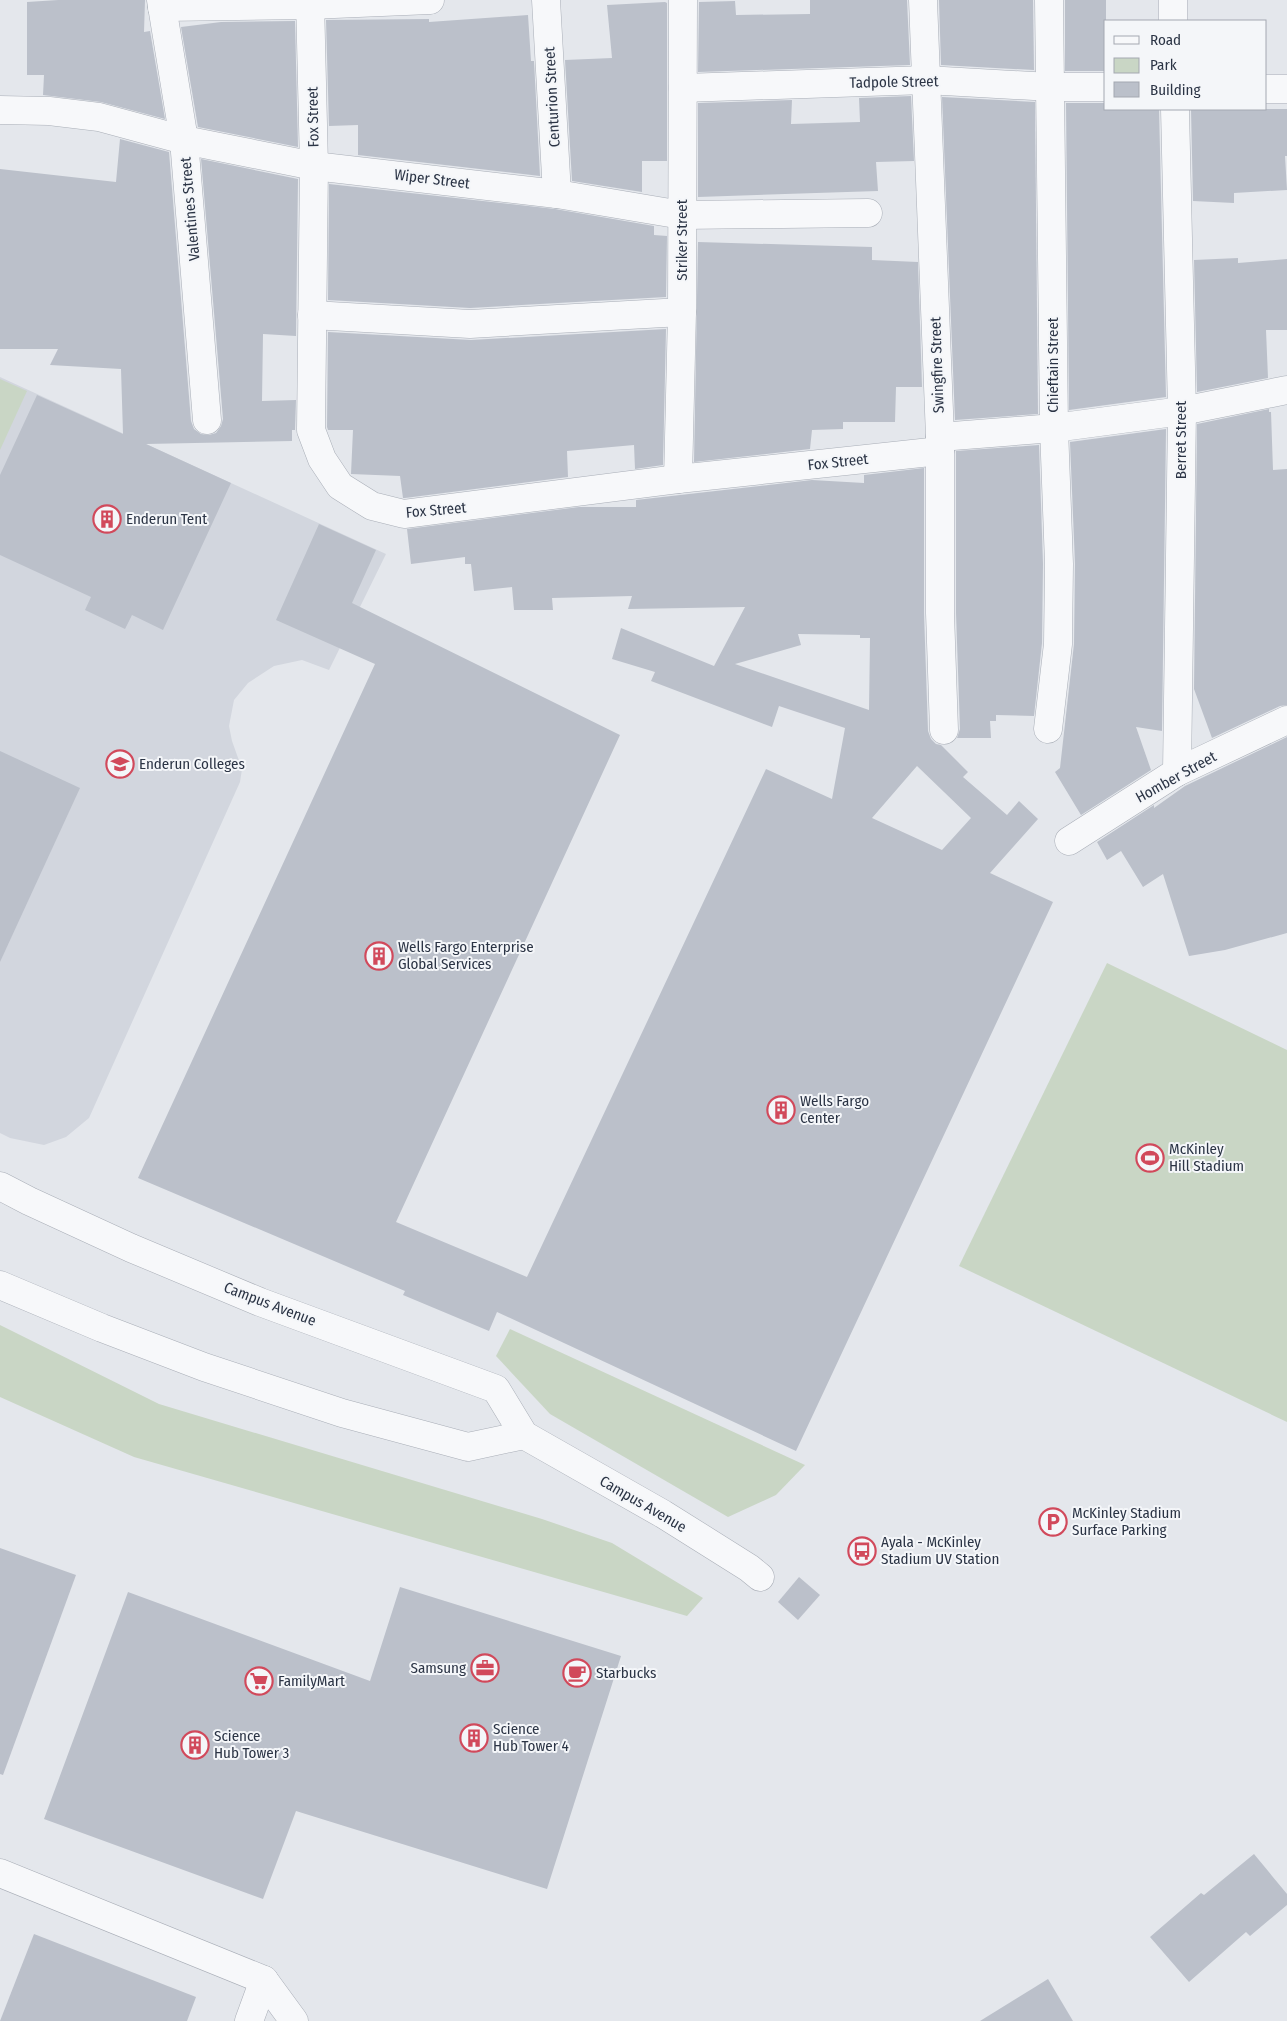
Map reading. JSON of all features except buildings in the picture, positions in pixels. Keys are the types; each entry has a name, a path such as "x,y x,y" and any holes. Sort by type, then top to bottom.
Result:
{"street":[{"path":"162,4 430,0"},
{"name":"Centurion Street","path":"546,0 558,194"},
{"name":"Striker Street","path":"678,479 682,312 683,0"},
{"name":"Swingfire Street","path":"924,0 940,444 940,613 944,730"},
{"name":"Chieftain Street","path":"1048,729 1058,644 1049,0"},
{"path":"1173,0 1173,20"},
{"name":"Fox Street","path":"310,2 314,166 311,430 322,459 340,486 372,506 404,514 1054,428 1182,410 1287,390"},
{"name":"Valentines Street","path":"162,4 184,140 207,420"},
{"name":"Tadpole Street","path":"683,88 926,80 1051,87 1104,87"},
{"path":"1267,89 1287,89"},
{"name":"Wiper Street","path":"0,110 49,111 99,118 184,140 314,166 558,194 682,215 868,213"},
{"name":"Berret Street","path":"1175,110 1182,410 1177,772"},
{"path":"312,315 470,324 682,312"},
{"name":"Homber Street","path":"1068,841 1177,772 1287,720"},
{"name":"Campus Avenue","path":"0,1186 132,1248 260,1302 496,1389 524,1435 663,1514 749,1568 760,1578"},
{"path":"0,1285 102,1328 204,1367 342,1413 468,1447 524,1435"},
{"path":"0,1873 264,1980 294,2021"},
{"path":"249,2021 264,1980"}],"shaded area":[{"name":"Enderun Colleges","path":"0,377 386,554 329,670 302,660 274,666 248,683 234,700 229,726 242,769 240,782 89,1118 66,1137 44,1145 10,1138 0,1133"}],"green space":[{"path":"0,379 27,391 0,450"},
{"name":"McKinley Hill Stadium","path":"1107,963 1287,1050 1287,1422 959,1266"},
{"path":"0,1325 159,1404 542,1519 612,1543 703,1598 687,1616 134,1457 0,1397"},
{"path":"510,1329 805,1465 776,1495 728,1517 550,1414 496,1356"}],"place":[{"name":"Enderun Tent","path":"107,519"},
{"name":"Enderun Colleges","path":"120,764"},
{"name":"Wells Fargo Enterprise Global Services","path":"379,956"},
{"name":"Wells Fargo Center","path":"781,1110"},
{"name":"McKinley Hill Stadium","path":"1150,1158"},
{"name":"McKinley Stadium Surface Parking","path":"1053,1522"},
{"name":"Ayala - McKinley Stadium UV Station","path":"862,1551"},
{"name":"Samsung","path":"485,1668"},
{"name":"Starbucks","path":"577,1673"},
{"name":"FamilyMart","path":"259,1681"},
{"name":"Science Hub Tower 4","path":"474,1738"},
{"name":"Science Hub Tower 3","path":"195,1745"}]}
